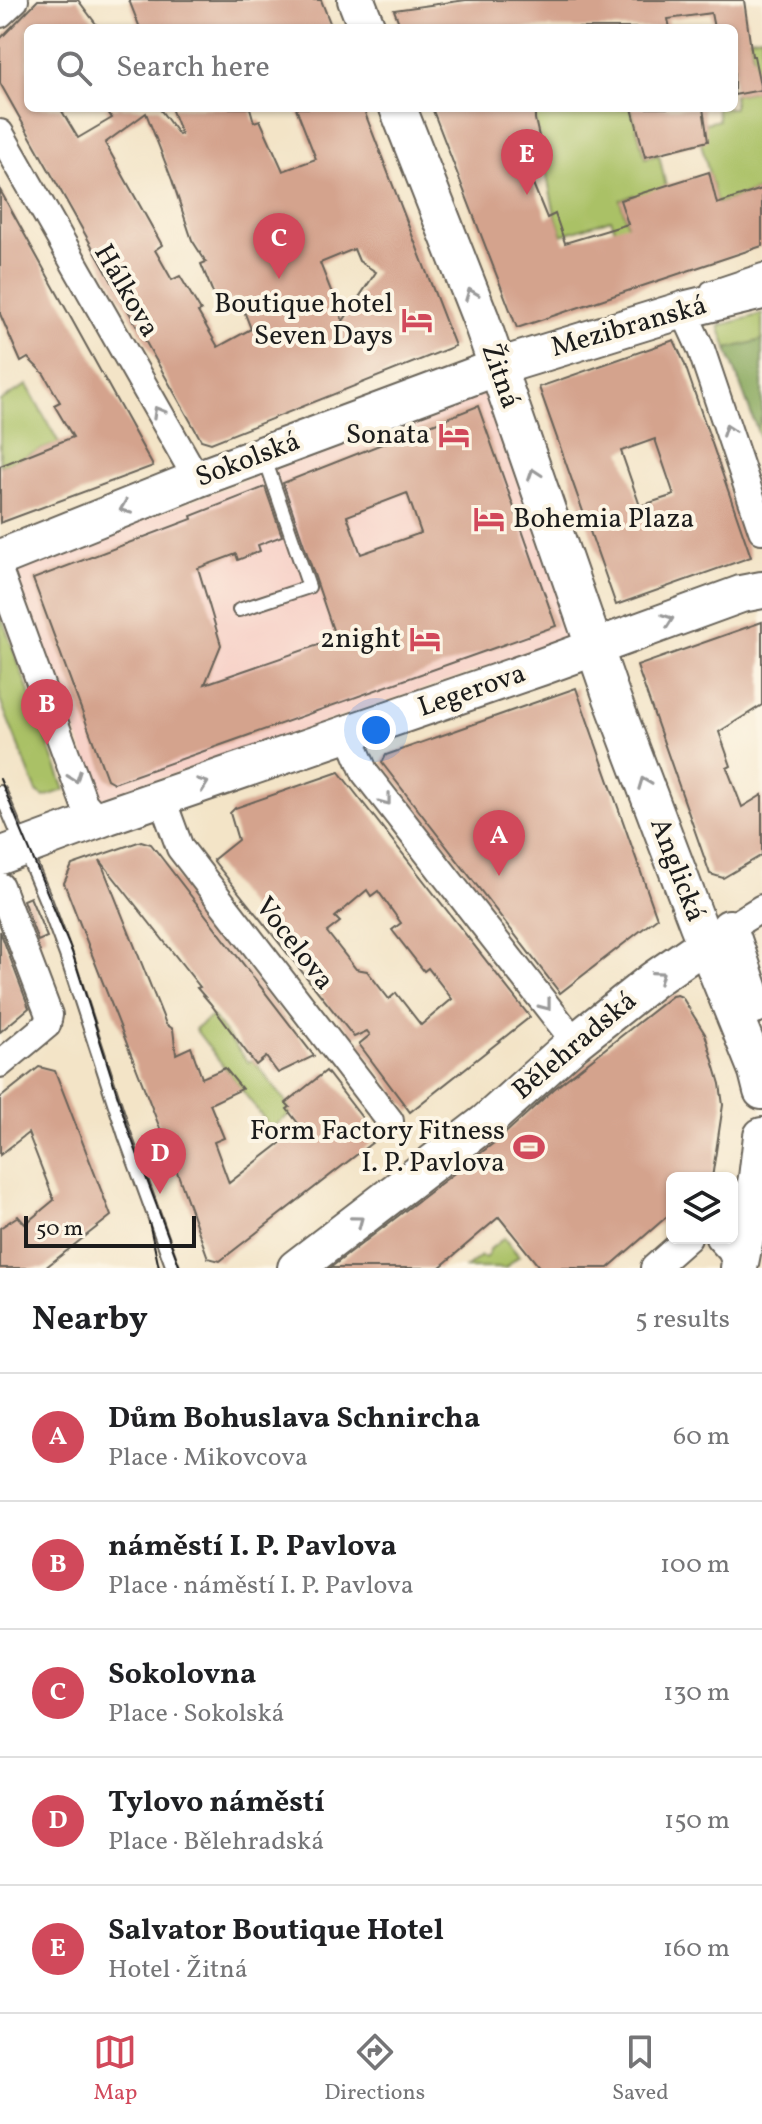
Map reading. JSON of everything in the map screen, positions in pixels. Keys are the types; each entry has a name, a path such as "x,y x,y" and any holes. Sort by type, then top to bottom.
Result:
{"main road":[{"path":"356,0 365,24"},
{"name":"Žitná","path":"400,112 498,367 595,647"},
{"name":"Mezibranská","path":"498,367 683,310 762,291"},
{"name":"Sokolská","path":"2,564 197,479 498,367"},
{"name":"Legerova","path":"12,852 741,594 762,590"},
{"name":"Anglická","path":"595,647 612,698 743,922 761,1063"},
{"name":"Bělehradská","path":"296,1268 474,1132 575,1042 653,980 743,922"},
{"path":"739,1268 750,1184 762,1136"}],"street":[{"path":"0,14 15,0"},
{"name":"Hálkova","path":"0,133 197,479"},
{"path":"683,310 701,349 762,530"},
{"path":"2,564 84,803 93,813 108,816"},
{"path":"348,733 365,773 575,1042"},
{"name":"Vocelova","path":"162,799 180,848 390,1121"},
{"path":"0,886 49,1009 47,1025 0,1064"},
{"path":"654,1268 682,1244"},
{"path":"725,1244 739,1268"}],"lane":[{"path":"683,310 711,286 762,270"},
{"path":"239,610 309,587 264,454"},
{"path":"0,792 12,852 66,955 125,1136 173,1268"}],"shaded area":[{"path":"485,388 575,638 101,799 13,569"}],"green space":[{"path":"762,36 762,140 757,142 762,189 717,204 701,143 705,123 719,120 717,112 738,112 738,94 761,90 749,38"},
{"path":"535,112 632,112 645,158 659,155 668,196 637,205 634,195 620,200 629,228 616,232 611,219 562,235"},
{"path":"762,314 762,444 719,326"},
{"path":"762,340 762,416 757,429 727,349"},
{"path":"27,385 59,443 0,466 0,401"},
{"path":"0,613 65,790 44,797 37,792 0,700"},
{"path":"212,1016 248,1062 253,1060 290,1107 287,1109 291,1114 271,1128 195,1029"},
{"path":"504,1238 519,1256 505,1268 466,1268 481,1256 488,1256 489,1250"}],"building":[{"path":"38,0 78,0 96,24 24,24 24,112 62,112 78,138 112,118 108,112 162,112 179,135 173,112 251,112 254,122 260,120 283,171 316,159 298,112 365,112 455,346 211,443 201,440 0,83 0,39","holes":["146,113 192,240 206,262 201,264 218,305 239,298 251,329 218,347 180,276 172,280 155,250 162,245 105,143","354,249 359,261 376,272 343,321 320,263"]},
{"path":"129,0 321,0 330,24 138,24"},
{"path":"466,0 744,0 752,56 761,90 738,94 738,24 713,24 711,13 668,19 669,24 399,24 394,10"},
{"path":"434,112 535,112 545,163 527,169 547,218 555,214 565,243 628,224 620,200 709,172 717,204 762,189 762,246 517,328"},
{"path":"633,112 704,112 708,141 645,157"},
{"path":"0,190 153,466 0,523 0,466 73,437 54,405 60,402 44,374 28,358 21,362 0,314"},
{"path":"674,340 751,557 616,605 539,387","holes":["655,439 674,495 640,506 621,451"]},
{"path":"478,406 556,626 114,783 107,779 33,579 192,519 191,516 265,487 282,536 258,545 260,551 238,560 236,554 198,568 221,645 205,684 336,639 283,483","holes":["407,493 421,533 361,554 347,516"]},
{"path":"762,622 762,705 719,732 731,766 727,768 742,807 762,795 762,855 723,878 710,874 637,666"},
{"path":"576,688 657,918 560,993 382,763 386,755"},
{"path":"339,772 530,1017 410,1112 359,1044 370,1035 367,1031 354,1037 213,860 238,840 230,813 235,808","holes":["367,890 371,896 378,891 401,923 392,930 424,971 428,968 452,999 421,1025 396,993 389,999 367,971 356,969 327,932 340,922 335,917"]},
{"path":"141,841 151,844 314,1056 278,1073 266,1057 256,1065 197,988 200,987 100,860 166,1024 173,1029 176,1054 191,1047 202,1078 225,1068 242,1089 210,1104 224,1138 214,1142 229,1183 301,1127 286,1103 326,1071 373,1132 373,1142 220,1261 208,1258 64,883 72,865"},
{"path":"30,897 47,937 38,941 23,900"},
{"path":"0,931 29,1008 0,1032"},
{"path":"672,996 682,997 705,1034 720,1084 723,1105 713,1172 666,1172 666,1217 608,1268 540,1268 499,1217 439,1268 330,1268 499,1139 554,1089"},
{"path":"39,1067 55,1071 111,1216 45,1268 0,1268 0,1228 18,1216 25,1224 54,1200 28,1133 0,1155 0,1098"}],"tram line":[{"path":"0,779 72,952 129,1132 180,1268"},
{"path":"149,1222 159,1268"}],"place":[{"name":"Salvator Boutique Hotel","path":"527,195"},
{"name":"Sokolovna","path":"279,279"},
{"name":"Boutique hotel Seven Days","path":"417,320"},
{"name":"Sonata","path":"454,435"},
{"name":"Bohemia Plaza","path":"489,519"},
{"name":"2night","path":"425,639"},
{"name":"náměstí I. P. Pavlova","path":"47,745"},
{"name":"Dům Bohuslava Schnircha","path":"499,876"},
{"name":"Form Factory Fitness I. P. Pavlova","path":"529,1147"},
{"name":"Tylovo náměstí","path":"160,1194"}]}
